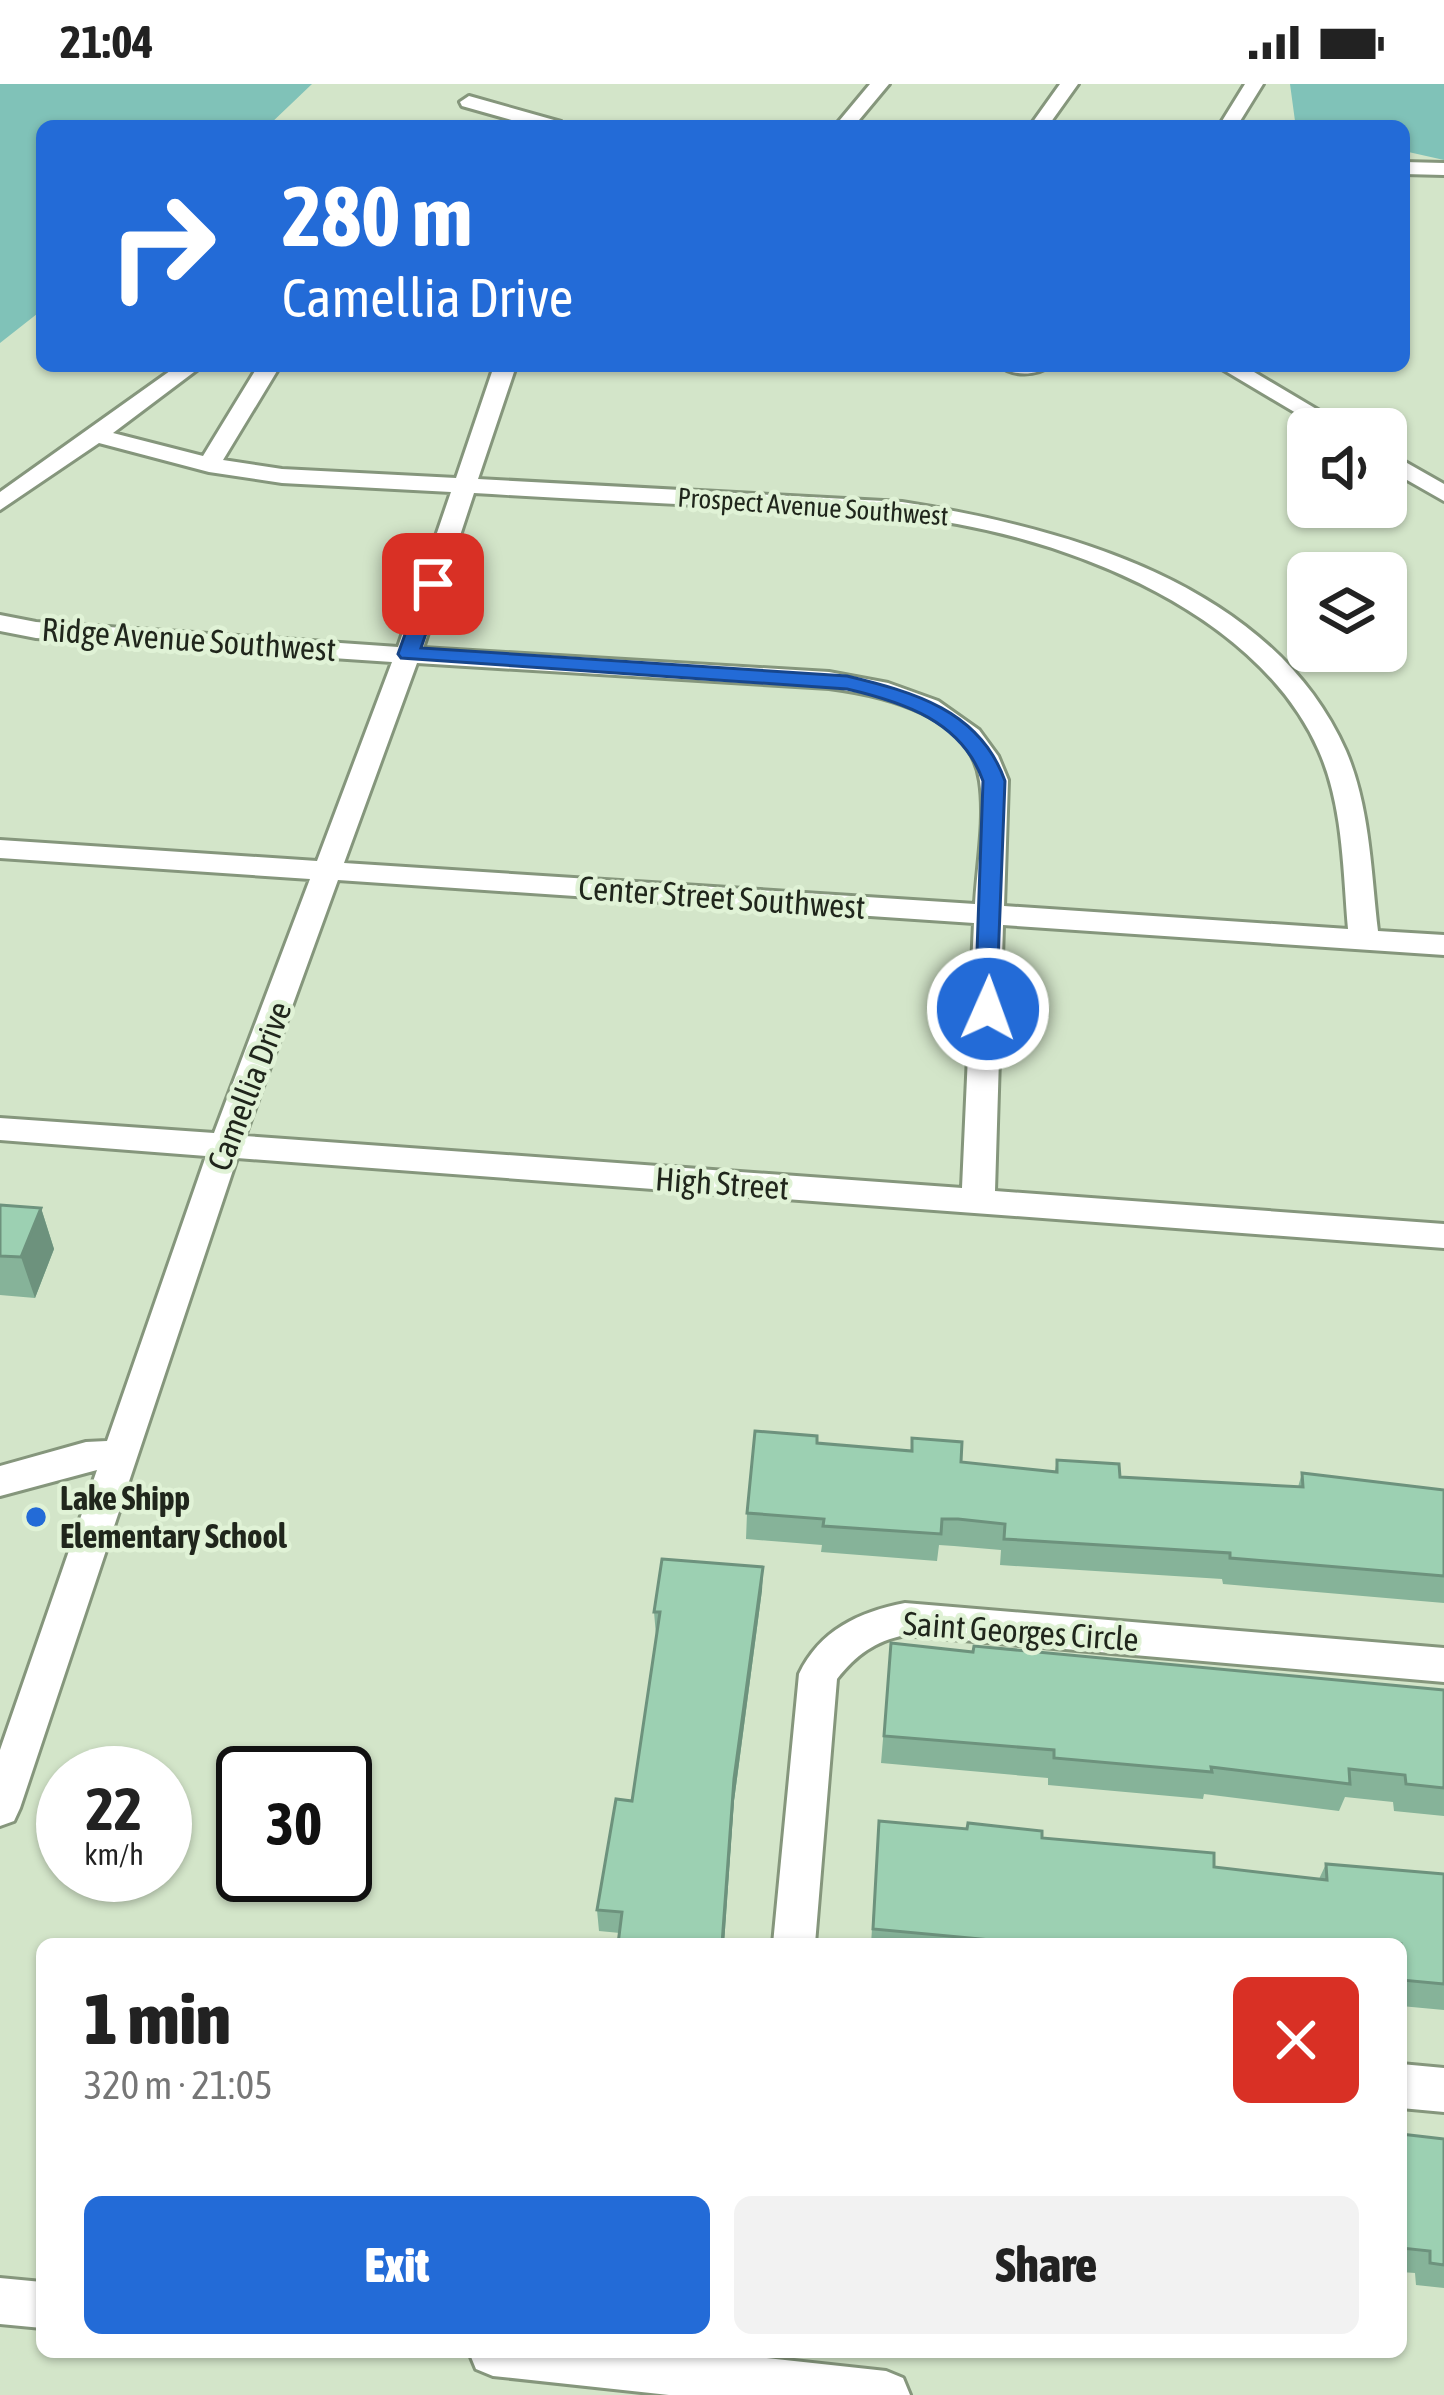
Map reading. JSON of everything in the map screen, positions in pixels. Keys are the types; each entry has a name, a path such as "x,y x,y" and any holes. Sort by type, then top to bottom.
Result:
{"street":[{"path":"483,84 463,108 524,120"},
{"path":"849,120 880,84"},
{"path":"1043,120 1069,84"},
{"path":"1232,120 1254,84"},
{"path":"1410,168 1444,170"},
{"path":"0,503 183,372"},
{"path":"209,465 265,372"},
{"name":"Camellia Drive","path":"0,1808 225,1146 408,654 503,372"},
{"path":"1239,372 1302,408"},
{"name":"Prospect Avenue Southwest","path":"96,435 209,465 282,476 932,513 1050,539 1152,581 1251,645 1303,700 1331,745 1346,792 1364,939"},
{"path":"1407,471 1444,494"},
{"name":"Ridge Avenue Southwest","path":"0,623 87,635 829,680 918,701 974,740 992,769 991,914 978,1202"},
{"name":"Center Street Southwest","path":"0,849 1444,945"},
{"name":"High Street","path":"0,1129 1444,1236"},
{"path":"0,1481 86,1456 120,1455"},
{"name":"Saint Georges Circle","path":"795,1938 818,1674 836,1647 868,1625 905,1618 1444,1665"},
{"path":"1407,2087 1444,2090"},
{"path":"0,2301 36,2304"},
{"path":"548,2358 886,2395"}],"water":[{"path":"0,84 312,84 274,120 36,120 36,315 0,343"},
{"path":"1290,84 1444,84 1444,160 1410,152 1410,120 1295,120"}],"building":[{"path":"0,1205 41,1208 21,1257 0,1256"},
{"path":"755,1431 817,1436 817,1443 912,1451 912,1438 962,1442 961,1462 1057,1472 1057,1460 1119,1464 1120,1477 1303,1487 1302,1473 1444,1490 1444,1576 1230,1558 1230,1553 1004,1539 1005,1524 958,1519 942,1519 941,1534 823,1526 824,1519 747,1513"},
{"path":"662,1559 763,1567 734,1779 722,1938 619,1938 622,1912 597,1910 616,1799 632,1801 660,1612 654,1612"},
{"path":"891,1643 973,1652 974,1646 1444,1690 1444,1788 1406,1784 1405,1775 1349,1769 1350,1784 1211,1767 1212,1772 1054,1758 1054,1750 884,1736"},
{"path":"879,1821 967,1829 968,1823 1042,1831 1042,1838 1214,1853 1214,1867 1327,1880 1326,1864 1444,1874 1444,1984 1407,1981 1407,1938 970,1938 873,1929"},
{"path":"1407,2135 1444,2139 1444,2265 1430,2263 1430,2251 1407,2249"}],"place":[{"name":"Lake Shipp Elementary School","path":"36,1517"}],"route":[{"path":"433,584 408,654 847,682 908,697 956,724 986,757 994,781 988,1009"}]}
